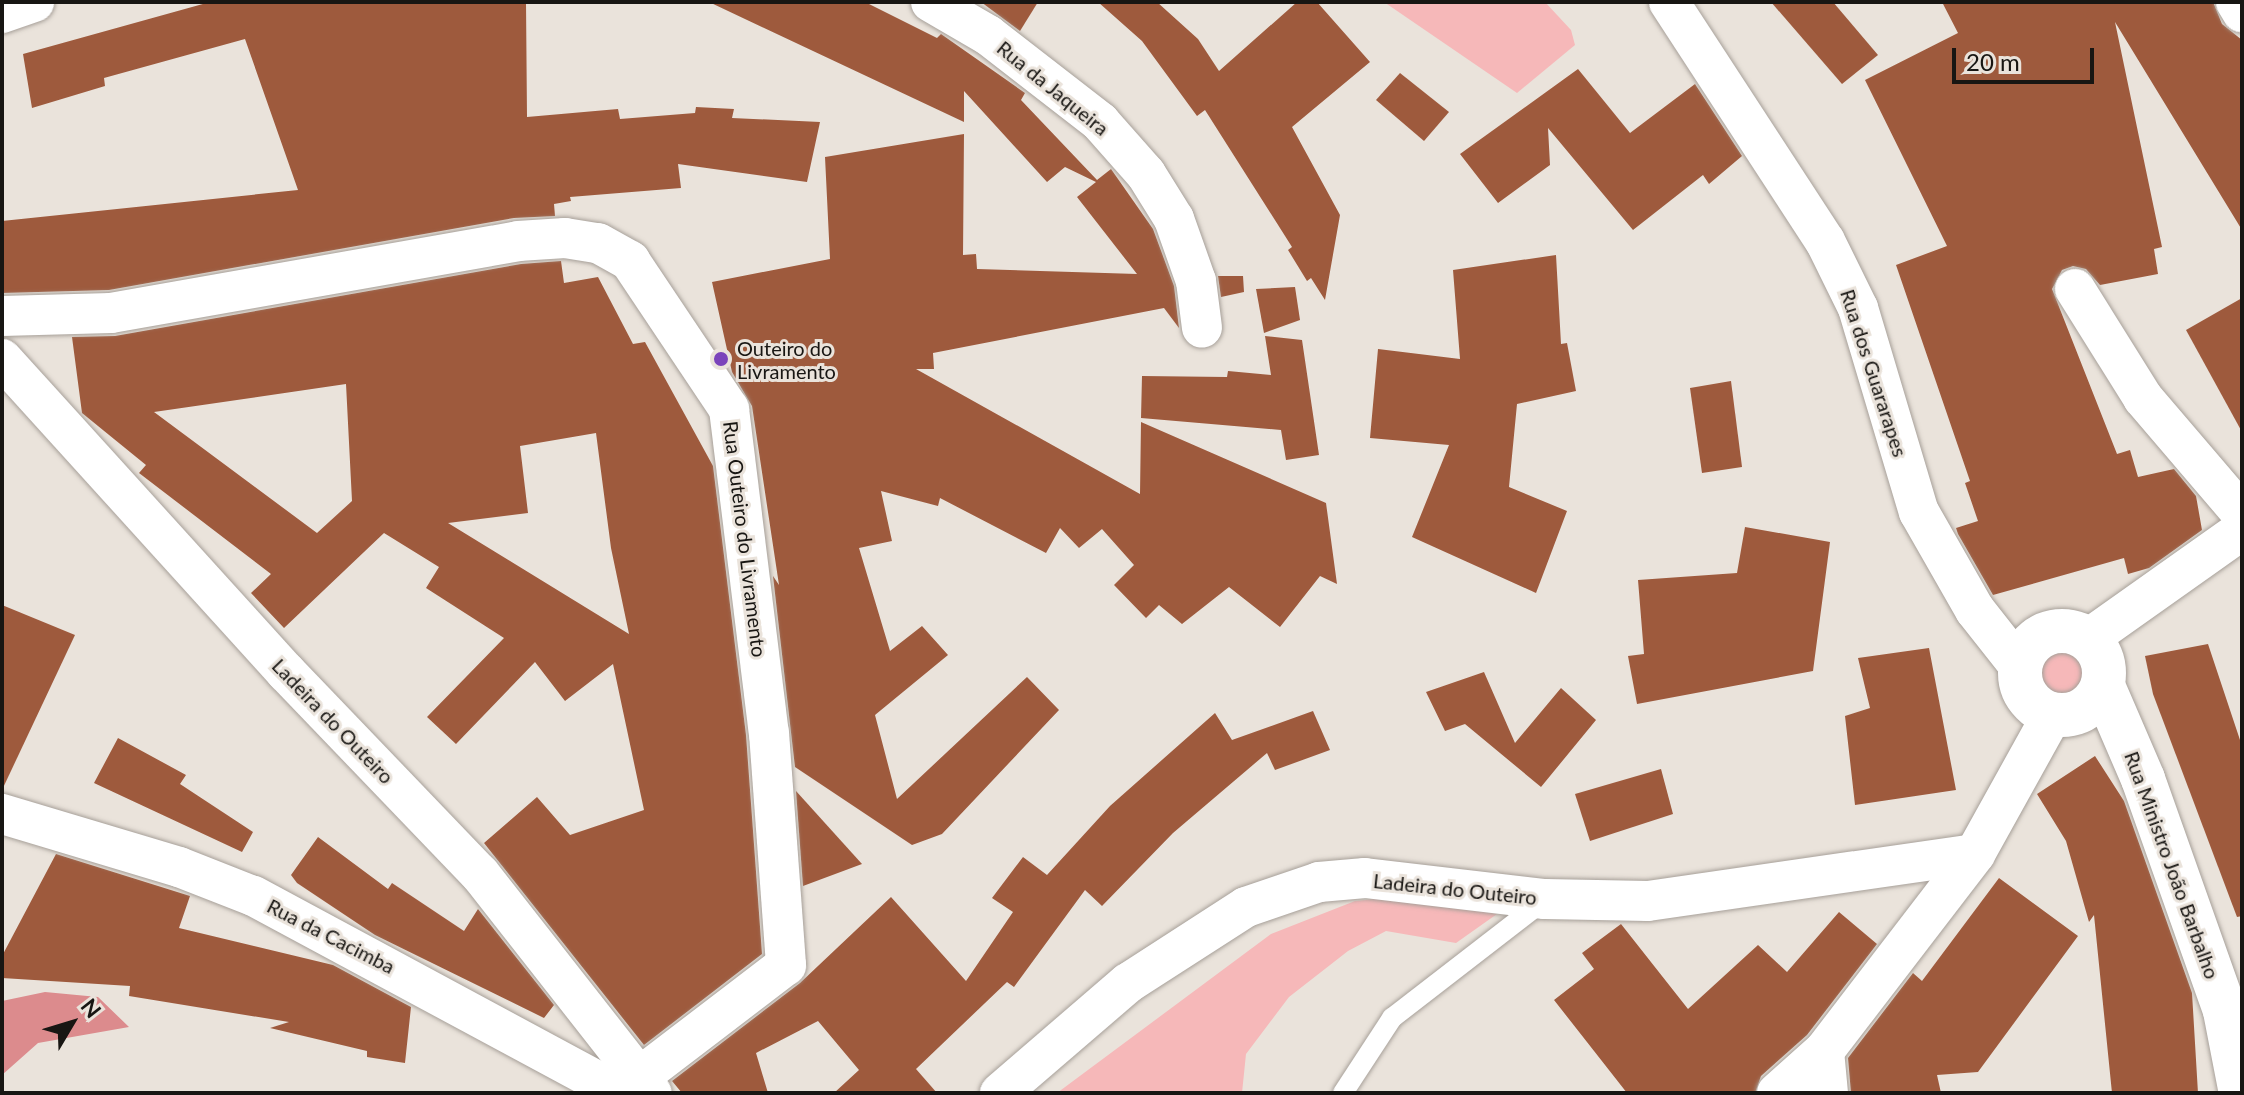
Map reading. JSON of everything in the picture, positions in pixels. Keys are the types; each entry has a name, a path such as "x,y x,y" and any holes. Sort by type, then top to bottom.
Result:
{"street":[{"path":"2,13 34,2"},
{"name":"Rua da Jaqueira","path":"931,2 988,35 1100,122 1146,174 1174,219 1196,281 1202,328"},
{"name":"Rua dos Guararapes","path":"1669,2 1825,241 1858,308 1919,512 1975,610 2020,667"},
{"path":"2236,2 2242,12"},
{"name":"Rua Outeiro do Livramento","path":"2,316 111,313 518,241 576,239 598,243 630,261 729,409 769,733 786,965 646,1085"},
{"path":"2075,289 2143,398 2242,514"},
{"name":"Ladeira do Outeiro","path":"2,359 286,672 480,874 646,1085"},
{"path":"2088,639 2242,530"},
{"path":"2075,632 2088,639 2103,659 2103,686 2080,712 2052,715 2031,702 2020,667 2034,641 2046,633 2075,632"},
{"name":"Rua Ministro João Barbalho","path":"2103,686 2143,779 2225,1011 2241,1093"},
{"path":"1777,1093 1824,1051 1975,854 2052,715"},
{"name":"Rua da Cacimba","path":"2,814 179,867 253,896 609,1088 646,1085"},
{"name":"Ladeira do Outeiro","path":"1000,1093 1128,983 1276,894 1319,882 1365,878 1545,899 1648,901 1975,854"},
{"path":"1824,1051 1828,1093"}],"lane":[{"path":"1343,1093 1392,1018 1545,899"}],"shaded area":[{"path":"1384,2 1545,2 1571,30 1575,45 1517,93"},
{"path":"2064,641 2087,650 2096,673 2087,696 2064,705 2041,696 2032,673 2041,650"},
{"path":"1406,896 1497,914 1456,943 1386,931 1348,951 1289,997 1246,1054 1242,1093 1057,1093 1271,934 1355,901"},
{"path":"45,992 98,997 129,1027 38,1043 2,1075 2,1001"}],"building":[{"path":"210,2 526,2 527,117 618,109 620,119 695,113 696,107 734,109 732,118 820,122 807,182 678,164 681,188 570,197 571,201 554,204 555,216 514,218 109,290 2,293 2,221 298,190 245,39 104,78 105,86 32,108 23,54"},
{"path":"709,2 865,2 937,38 941,34 1025,93 1021,100 1097,180 1111,169 1153,229 1174,286 1179,328 1164,308 933,353 934,369 916,369 1140,494 1141,422 1326,503 1337,584 1320,576 1280,627 1229,587 1182,624 1159,605 1146,618 1114,585 1134,565 1102,529 1079,548 1060,528 1046,553 940,498 938,506 881,491 892,541 859,548 890,651 922,626 948,655 875,715 897,799 1027,677 1059,710 942,834 912,845 795,767 773,576 779,585 752,406 732,372 712,282 830,259 825,157 964,134 963,255 976,254 977,269 1137,274 1077,197 1096,182 1065,167 1047,182 964,91 964,122"},
{"path":"981,2 1038,2 1020,31"},
{"path":"1098,2 1157,2 1198,39 1219,71 1297,2 1317,2 1370,62 1292,127 1340,215 1325,300 1311,278 1307,281 1288,250 1292,247 1205,110 1197,116 1142,41"},
{"path":"1771,2 1833,2 1878,55 1842,84"},
{"path":"1942,2 2213,2 2222,24 2242,40 2242,230 2115,22 2162,247 2154,249 2158,274 2100,285 2086,269 2073,266 2062,270 2052,289 2117,454 2130,450 2138,477 2174,469 2196,496 2202,530 2149,568 2128,574 2124,558 1993,595 1958,534 1956,528 1978,521 1965,483 1970,481 1896,265 1947,246 1865,80 1958,33"},
{"path":"1578,69 1630,133 1695,84 1742,156 1709,184 1703,175 1633,230 1548,128 1550,165 1498,203 1460,154"},
{"path":"1400,73 1449,112 1424,141 1376,100"},
{"path":"1556,255 1561,344 1567,343 1576,391 1517,404 1509,487 1567,511 1536,593 1412,537 1449,445 1370,438 1378,349 1460,359 1453,270"},
{"path":"561,261 564,283 598,277 633,344 645,342 713,466 746,735 762,954 644,1045 484,843 537,797 570,835 644,810 613,664 565,701 535,662 456,744 427,717 504,638 426,588 439,567 384,533 284,628 251,593 271,574 139,473 146,465 82,413 72,337 115,336 521,264","holes":["346,384 352,501 317,533 154,412","596,433 611,548 629,634 448,523 528,513 520,446"]},
{"path":"1218,276 1243,276 1244,292 1221,297"},
{"path":"1295,287 1300,320 1264,333 1256,289"},
{"path":"2242,298 2242,432 2186,330"},
{"path":"1265,336 1302,340 1319,455 1286,460 1281,430 1141,418 1142,376 1227,377 1228,371 1271,375"},
{"path":"1731,381 1742,467 1702,473 1690,388"},
{"path":"1745,527 1830,542 1813,671 1637,704 1628,656 1644,654 1638,580 1737,573"},
{"path":"2,605 75,635 2,790"},
{"path":"2208,644 2242,746 2242,916 2237,917 2153,694 2145,656"},
{"path":"1929,648 1956,790 1855,805 1845,716 1870,708 1858,658"},
{"path":"1484,672 1515,743 1561,688 1596,720 1541,787 1465,724 1445,731 1426,692"},
{"path":"1313,711 1330,750 1275,770 1267,753 1173,833 1102,906 1085,890 1014,987 1007,982 916,1069 937,1093 834,1093 859,1070 818,1021 756,1053 768,1093 682,1093 672,1081 800,983 891,897 966,981 1013,912 992,898 1023,857 1047,875 1110,806 1215,713 1232,740"},
{"path":"118,738 186,775 180,784 253,832 242,852 94,783"},
{"path":"2095,756 2124,801 2192,993 2198,1093 2112,1093 2094,915 2089,922 2066,841 2037,794"},
{"path":"1661,769 1673,814 1590,841 1575,794"},
{"path":"796,791 862,864 803,886"},
{"path":"318,837 388,889 392,883 464,931 478,909 554,1005 544,1018 375,935 297,883 291,875"},
{"path":"56,854 190,896 179,928 333,965 411,1007 405,1063 367,1057 367,1051 270,1028 289,1022 129,996 130,986 2,978 2,956"},
{"path":"1999,878 2078,936 1978,1072 1937,1075 1941,1093 1851,1093 1848,1058 1913,973 1922,981"},
{"path":"1839,912 1877,944 1807,1035 1761,1076 1755,1093 1627,1093 1554,1000 1594,969 1582,953 1621,924 1688,1009 1758,945 1787,972"}],"place":[{"name":"Outeiro do Livramento","path":"721,359"}]}
